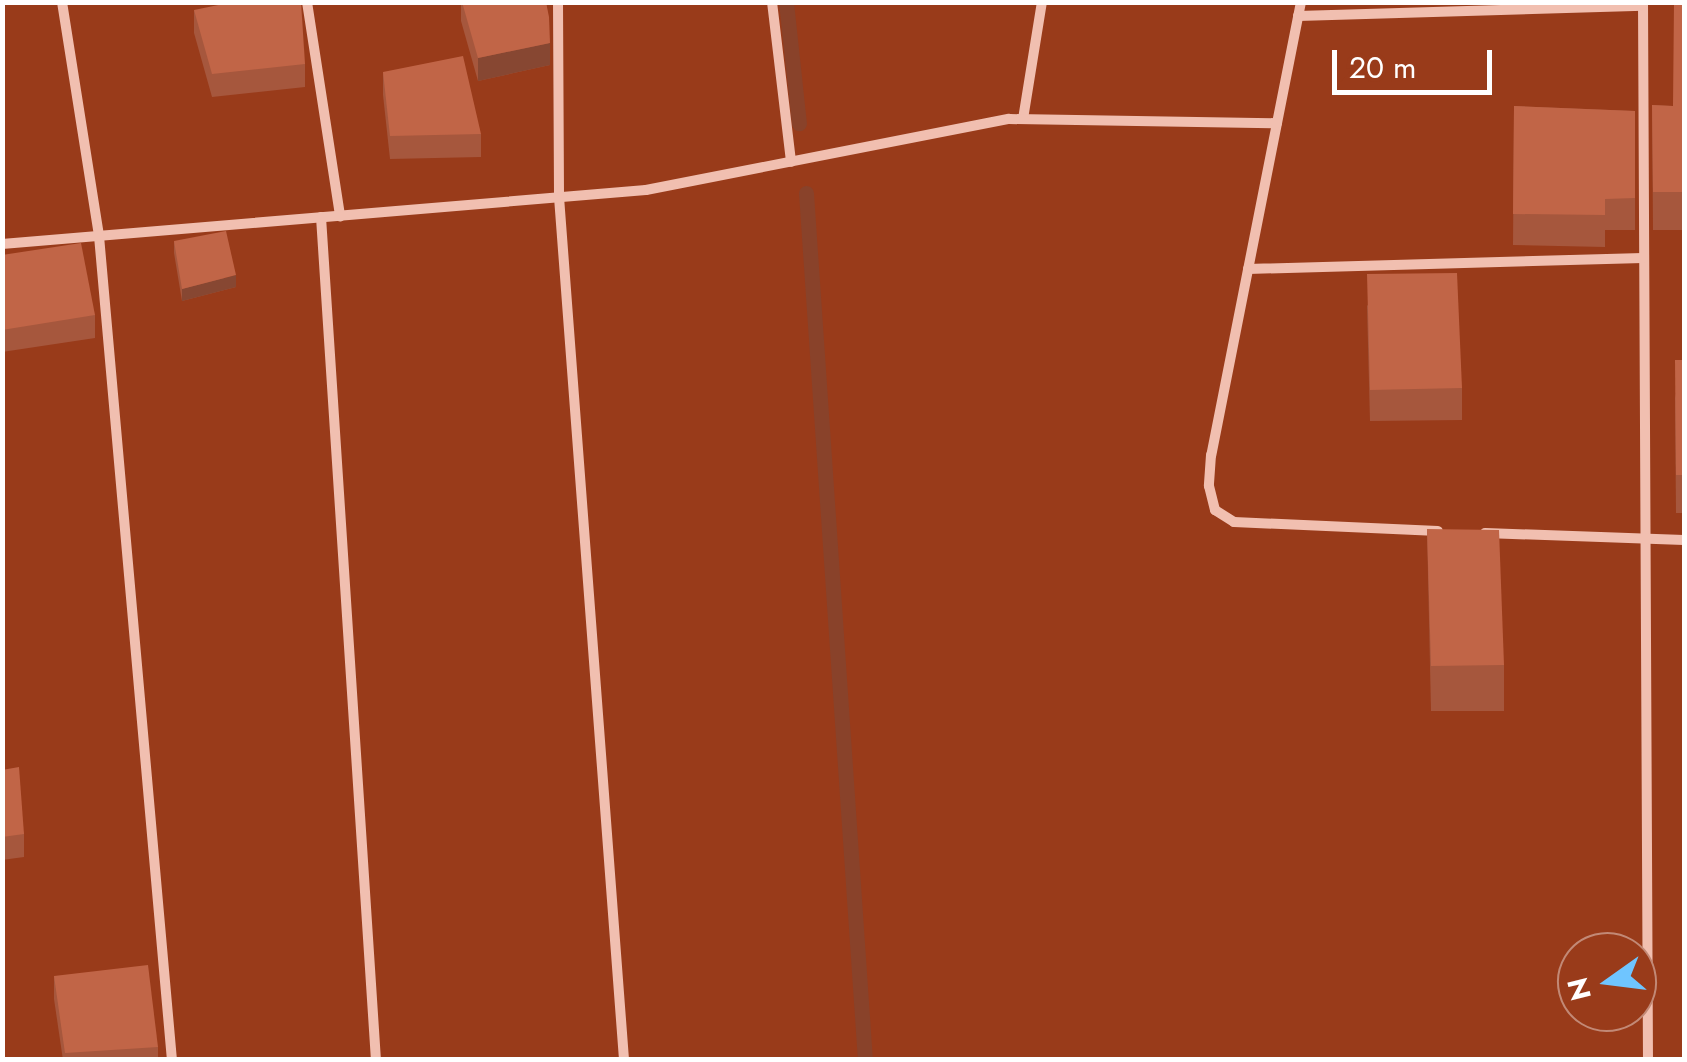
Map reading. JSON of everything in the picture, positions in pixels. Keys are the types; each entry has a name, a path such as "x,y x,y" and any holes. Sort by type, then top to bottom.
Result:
{"street":[{"path":"62,2 99,236 172,1060"},
{"path":"306,2 340,216"},
{"path":"558,2 558,197 624,1060"},
{"path":"772,2 791,162"},
{"path":"1023,119 1042,2"},
{"path":"1301,2 1211,455 1209,486 1215,510 1234,522 1448,532"},
{"path":"1298,16 1642,4 1648,1060"},
{"path":"2,244 646,190 1023,119 1277,124"},
{"path":"321,218 376,1060"},
{"path":"1248,269 1643,258"},
{"path":"1468,532 1684,540"}],"building":[{"path":"233,2 301,2 305,64 212,74 194,10"},
{"path":"462,2 546,2 550,43 478,58"},
{"path":"1674,2 1684,2 1684,192 1653,192 1652,105 1673,106"},
{"path":"463,56 481,134 390,136 383,72"},
{"path":"1514,106 1635,111 1635,198 1605,199 1605,215 1513,214"},
{"path":"226,231 236,275 182,289 174,241"},
{"path":"81,243 95,315 2,330 2,255"},
{"path":"1457,273 1462,388 1370,390 1367,274"},
{"path":"1675,360 1684,360 1684,475 1676,475"},
{"path":"1427,529 1499,530 1504,665 1431,666"},
{"path":"19,767 24,834 2,837 2,770"},
{"path":"148,965 158,1047 65,1053 54,976"}],"waterway":[{"path":"786,2 799,123"},
{"path":"806,193 865,1060"}]}
